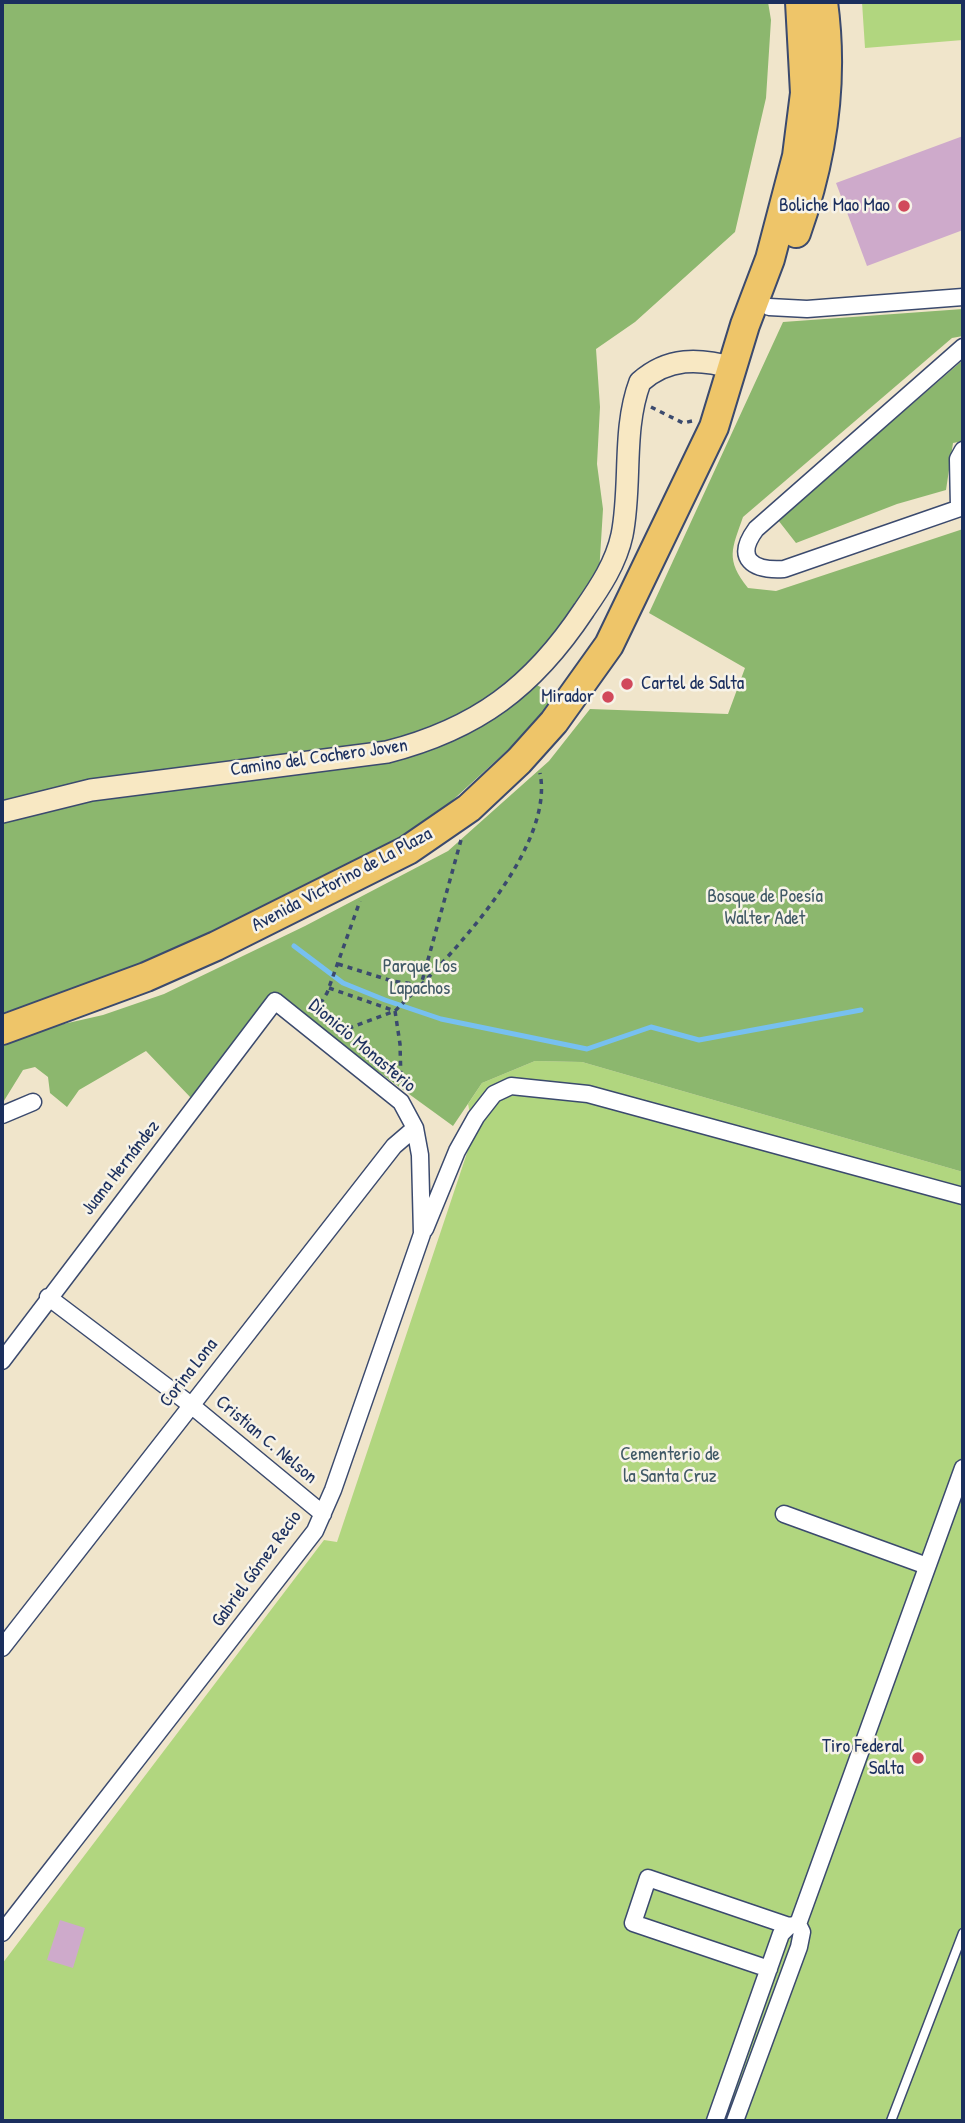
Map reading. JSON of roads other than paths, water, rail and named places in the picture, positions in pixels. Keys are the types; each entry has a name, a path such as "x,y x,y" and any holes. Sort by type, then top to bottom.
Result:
{"highway":[{"path":"734,368 745,325 770,259 797,156 805,93 800,2"},
{"path":"734,368 759,334 819,161 829,81 823,2"},
{"name":"Avenida Victorino de La Plaza","path":"2,1030 146,977 216,946 408,850 469,808 534,745 609,645 712,434 734,368"}],"street":[{"path":"769,307 807,309 963,297"},
{"path":"963,347 756,529 746,542 749,561 757,568 784,569 961,507 958,459 963,450"},
{"name":"Camino del Cochero Joven","path":"2,813 90,790 387,752 426,741 467,723 502,702 537,673 565,638 613,561 625,517 634,398 640,382 664,365 681,360 706,361 734,368"},
{"name":"Dionicio Monasterio","path":"275,1002 401,1102 415,1128"},
{"name":"Juana Hernández","path":"2,1361 48,1297 275,1002"},
{"path":"422,1234 457,1152 476,1117 494,1094 511,1086 588,1094 963,1196"},
{"path":"2,1115 33,1102"},
{"name":"Gabriel Gómez Recio","path":"2,1933 307,1544 323,1514 422,1234 420,1155 415,1128"},
{"name":"Corina Lona","path":"2,1648 394,1146 415,1128"},
{"name":"Cristian C. Nelson","path":"48,1297 191,1405 323,1514"},
{"path":"715,2121 781,1934 794,1925 963,1468"},
{"path":"784,1514 927,1566"},
{"path":"736,2121 799,1947 802,1932 794,1925 648,1878 633,1923 769,1969"}],"lane":[{"path":"891,2121 963,1933"}],"waterway":[{"path":"294,946 343,983 385,1000 441,1019 587,1049 651,1027 699,1040 861,1010"}],"place":[{"name":"Boliche Mao Mao","path":"904,206"},
{"name":"Cartel de Salta","path":"627,684"},
{"name":"Mirador","path":"608,697"},
{"name":"Tiro Federal Salta","path":"918,1758"}],"park label":[{"name":"Bosque de Poesía Walter Adet","path":"765,908"},
{"name":"Parque Los Lapachos","path":"420,978"},
{"name":"Cementerio de la Santa Cruz","path":"670,1466"}]}
